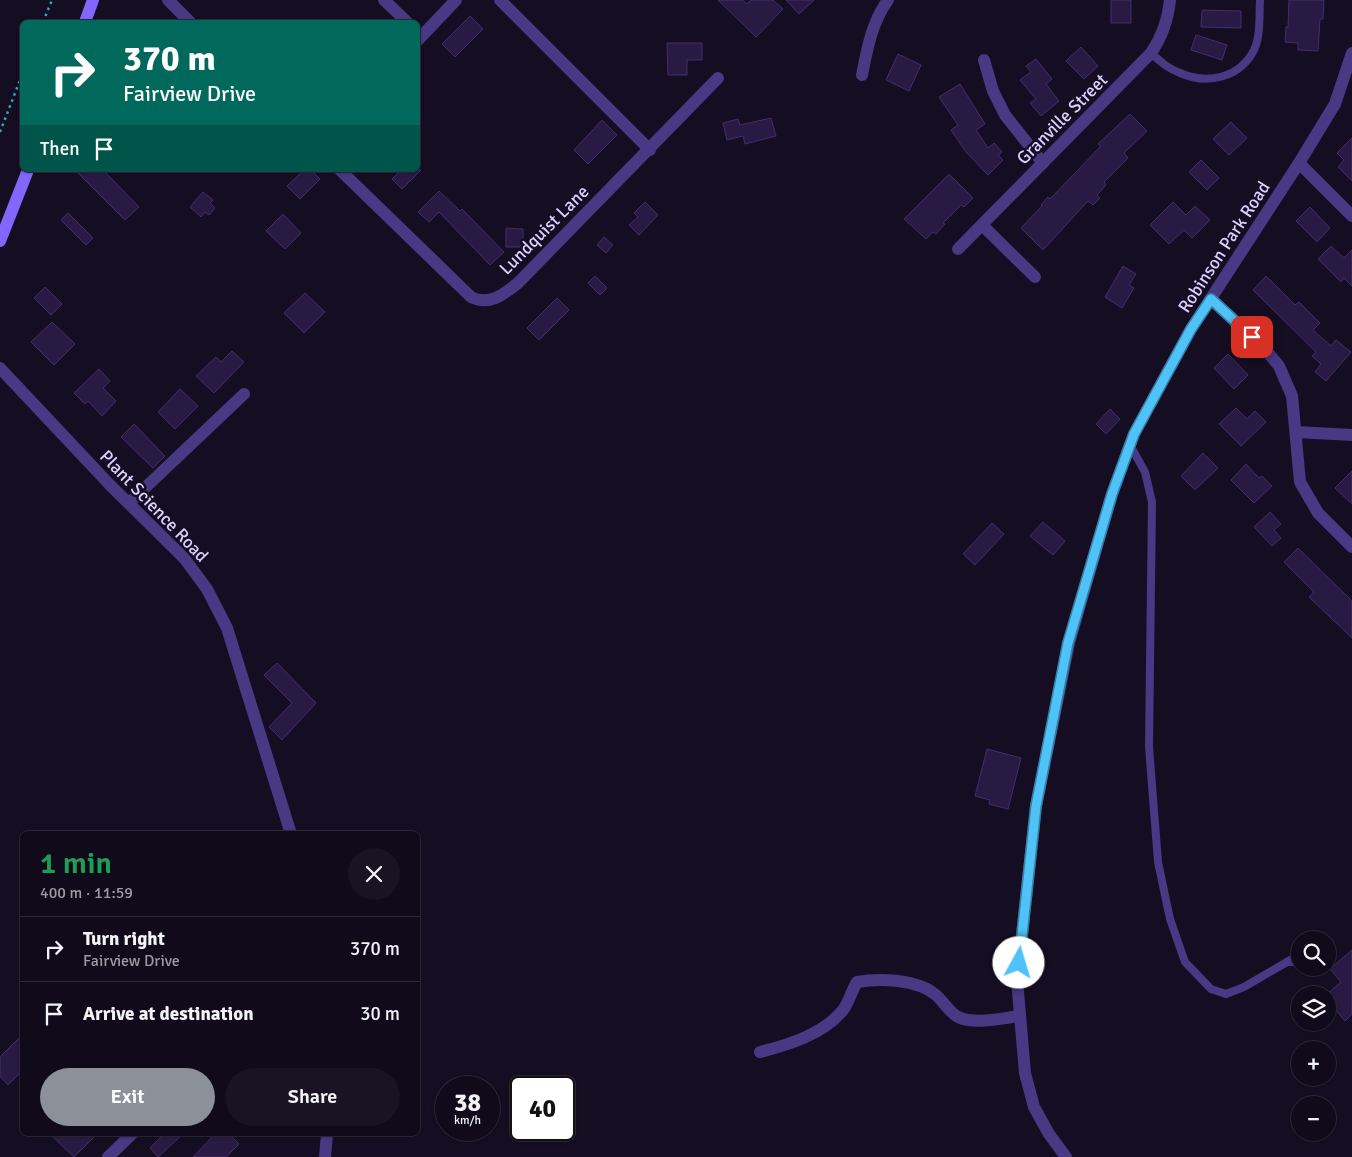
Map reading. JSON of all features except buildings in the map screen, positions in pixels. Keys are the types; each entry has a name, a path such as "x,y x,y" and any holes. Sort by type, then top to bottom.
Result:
{"main road":[{"path":"86,20 93,0"},
{"path":"0,241 27,172"}],"street":[{"path":"168,0 188,20"},
{"path":"384,0 405,20"},
{"path":"420,35 456,0"},
{"path":"500,0 650,150"},
{"path":"862,75 870,38 883,7 888,0"},
{"name":"Granville Street","path":"958,250 1151,53 1164,31 1170,0"},
{"name":"Robinson Park Road","path":"1066,1157 1049,1134 1034,1107 1025,1073 1017,980 1036,806 1068,643 1112,494 1134,434 1191,329 1335,104 1352,53"},
{"path":"984,60 993,91 1005,115 1043,163"},
{"name":"Lundquist Lane","path":"342,172 448,276 471,297 480,302 502,296 518,283 633,164 650,150 718,78"},
{"path":"1299,163 1352,216"},
{"path":"982,225 1035,277"},
{"path":"1211,299 1265,349 1279,366 1292,396 1300,482 1318,513 1352,547"},
{"name":"Plant Science Road","path":"0,368 184,558 207,589 227,628 289,831"},
{"path":"129,503 244,394"},
{"path":"1296,432 1352,435"},
{"path":"760,1052 802,1038 834,1019 845,1008 857,982 868,980 884,979 923,987 936,994 958,1017 972,1020 1020,1016"},
{"path":"108,1157 130,1136"},
{"path":"325,1157 327,1136"}],"lane":[{"path":"1151,53 1164,65 1180,74 1212,79 1225,77 1241,67 1254,50 1258,34 1260,0"},
{"path":"1130,445 1145,472 1152,502 1149,747 1158,862 1170,919 1185,962 1211,989 1226,994 1244,987 1291,960"}],"path":[{"path":"44,20 52,0"},
{"path":"0,132 20,79"}],"route":[{"path":"1019,963 1036,806 1068,643 1112,494 1134,434 1191,329 1211,299 1252,337"}]}
